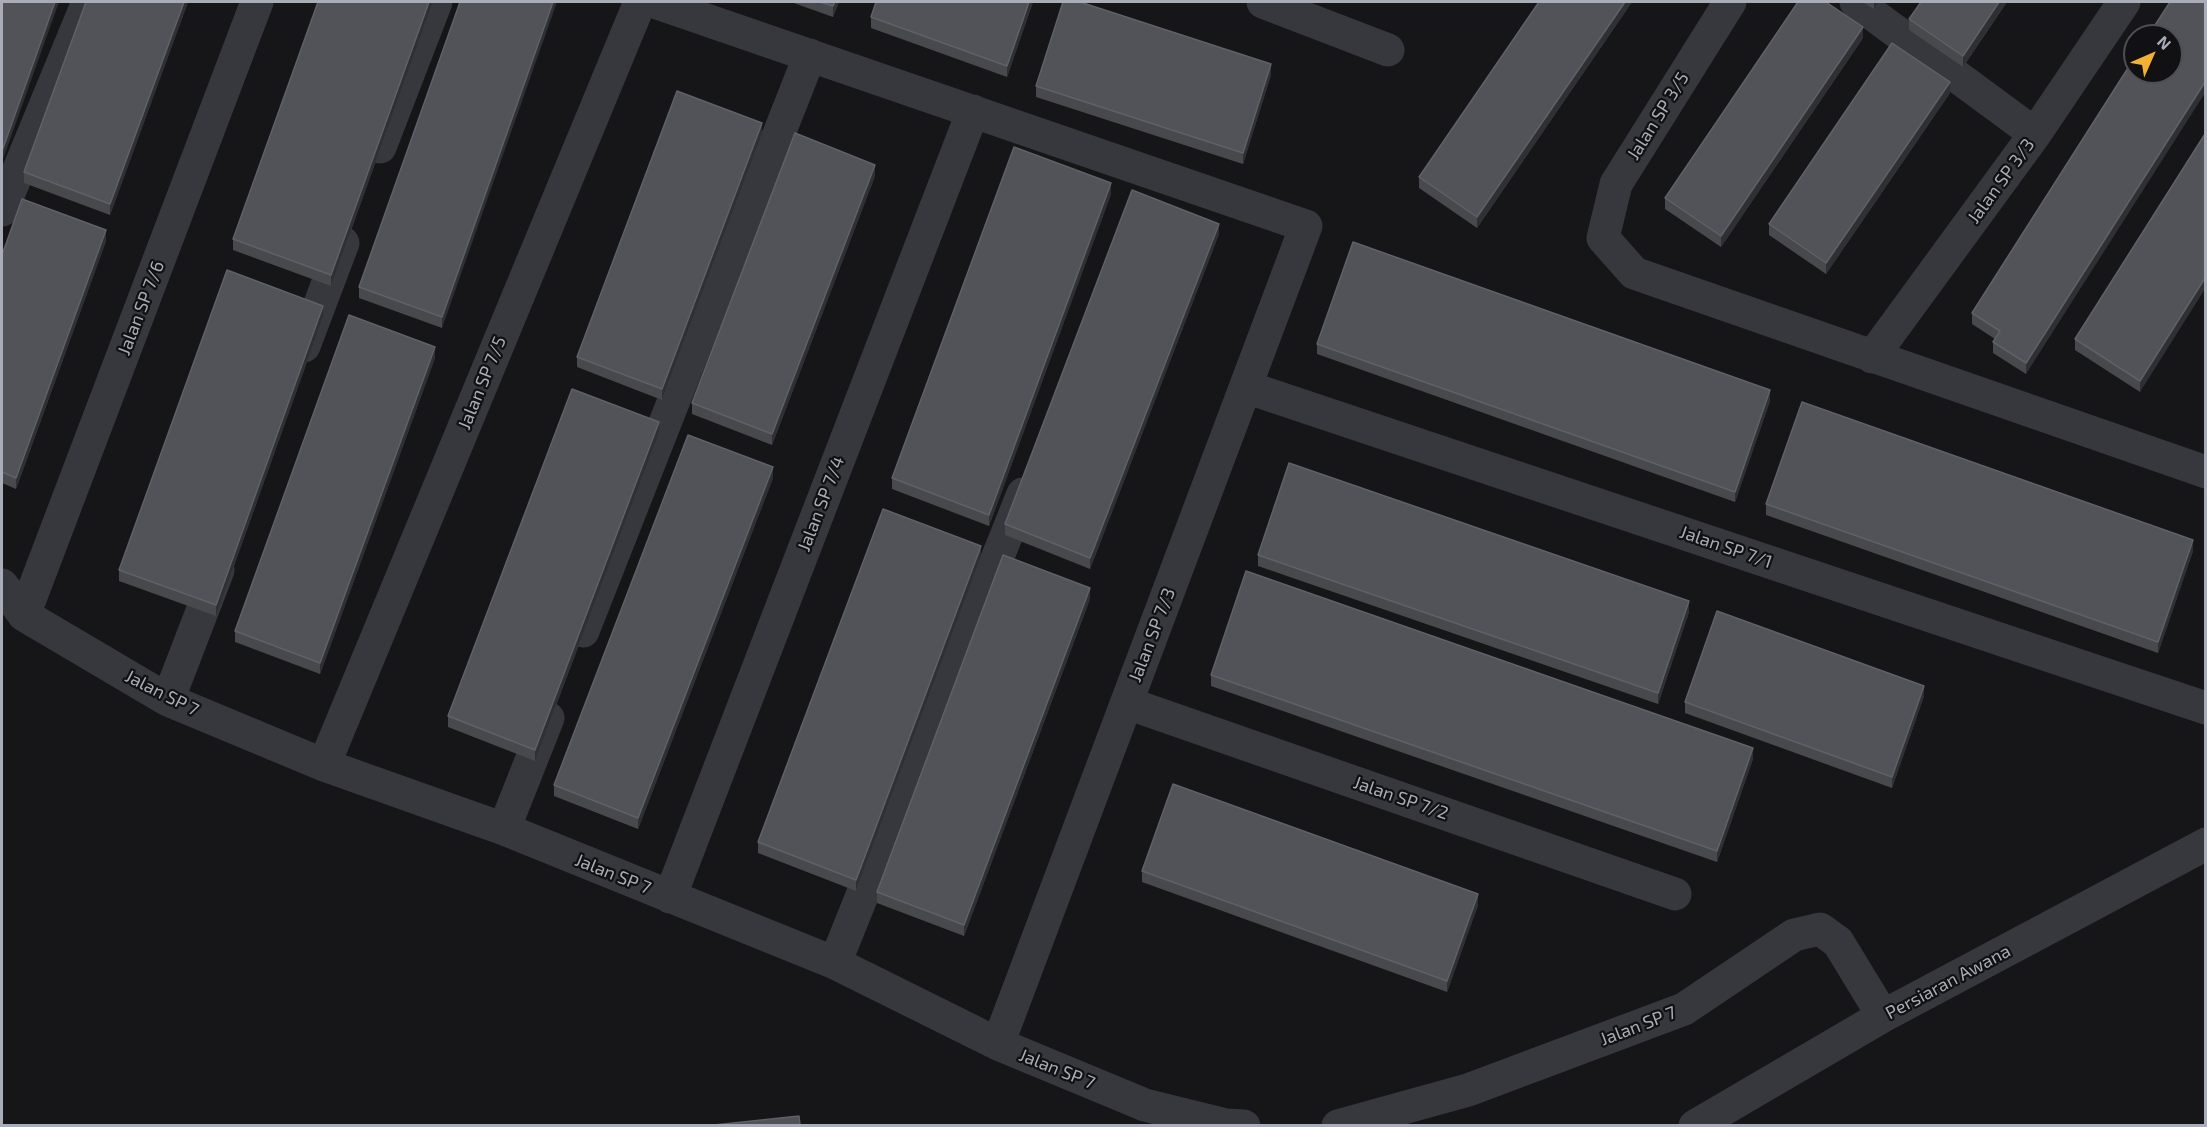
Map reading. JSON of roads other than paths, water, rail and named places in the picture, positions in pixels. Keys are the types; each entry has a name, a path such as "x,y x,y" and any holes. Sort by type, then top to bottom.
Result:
{"street":[{"path":"2,210 88,2"},
{"name":"Jalan SP 7/6","path":"24,615 257,2"},
{"path":"369,177 436,2"},
{"name":"Jalan SP 7/5","path":"324,765 640,2"},
{"path":"654,2 973,111"},
{"path":"1263,2 1388,50"},
{"name":"Jalan SP 3/5","path":"1730,2 1616,183 1603,238 1634,273 1872,357"},
{"path":"1856,2 2035,134"},
{"name":"Jalan SP 3/3","path":"1872,357 2035,134 2124,2"},
{"path":"570,663 810,55"},
{"name":"Jalan SP 7/3","path":"973,111 1147,184 1306,226 998,1044"},
{"name":"Jalan SP 7/4","path":"670,897 973,111"},
{"path":"293,373 352,220"},
{"path":"1872,357 2201,462"},
{"name":"Jalan SP 7/1","path":"1246,387 2205,708"},
{"path":"835,963 1036,461"},
{"path":"168,700 226,548"},
{"name":"Jalan SP 7","path":"2,585 24,615 168,700 324,765 504,829 835,963 998,1044 1145,1105 1226,1125 1244,1125"},
{"path":"504,829 557,696"},
{"name":"Jalan SP 7/2","path":"1127,702 1675,894"},
{"name":"Persiaran Awana","path":"1695,1125 1882,1016 2205,844"},
{"name":"Jalan SP 7","path":"1338,1125 1468,1090 1684,1009 1794,935 1820,929 1838,942 1882,1016"}]}
